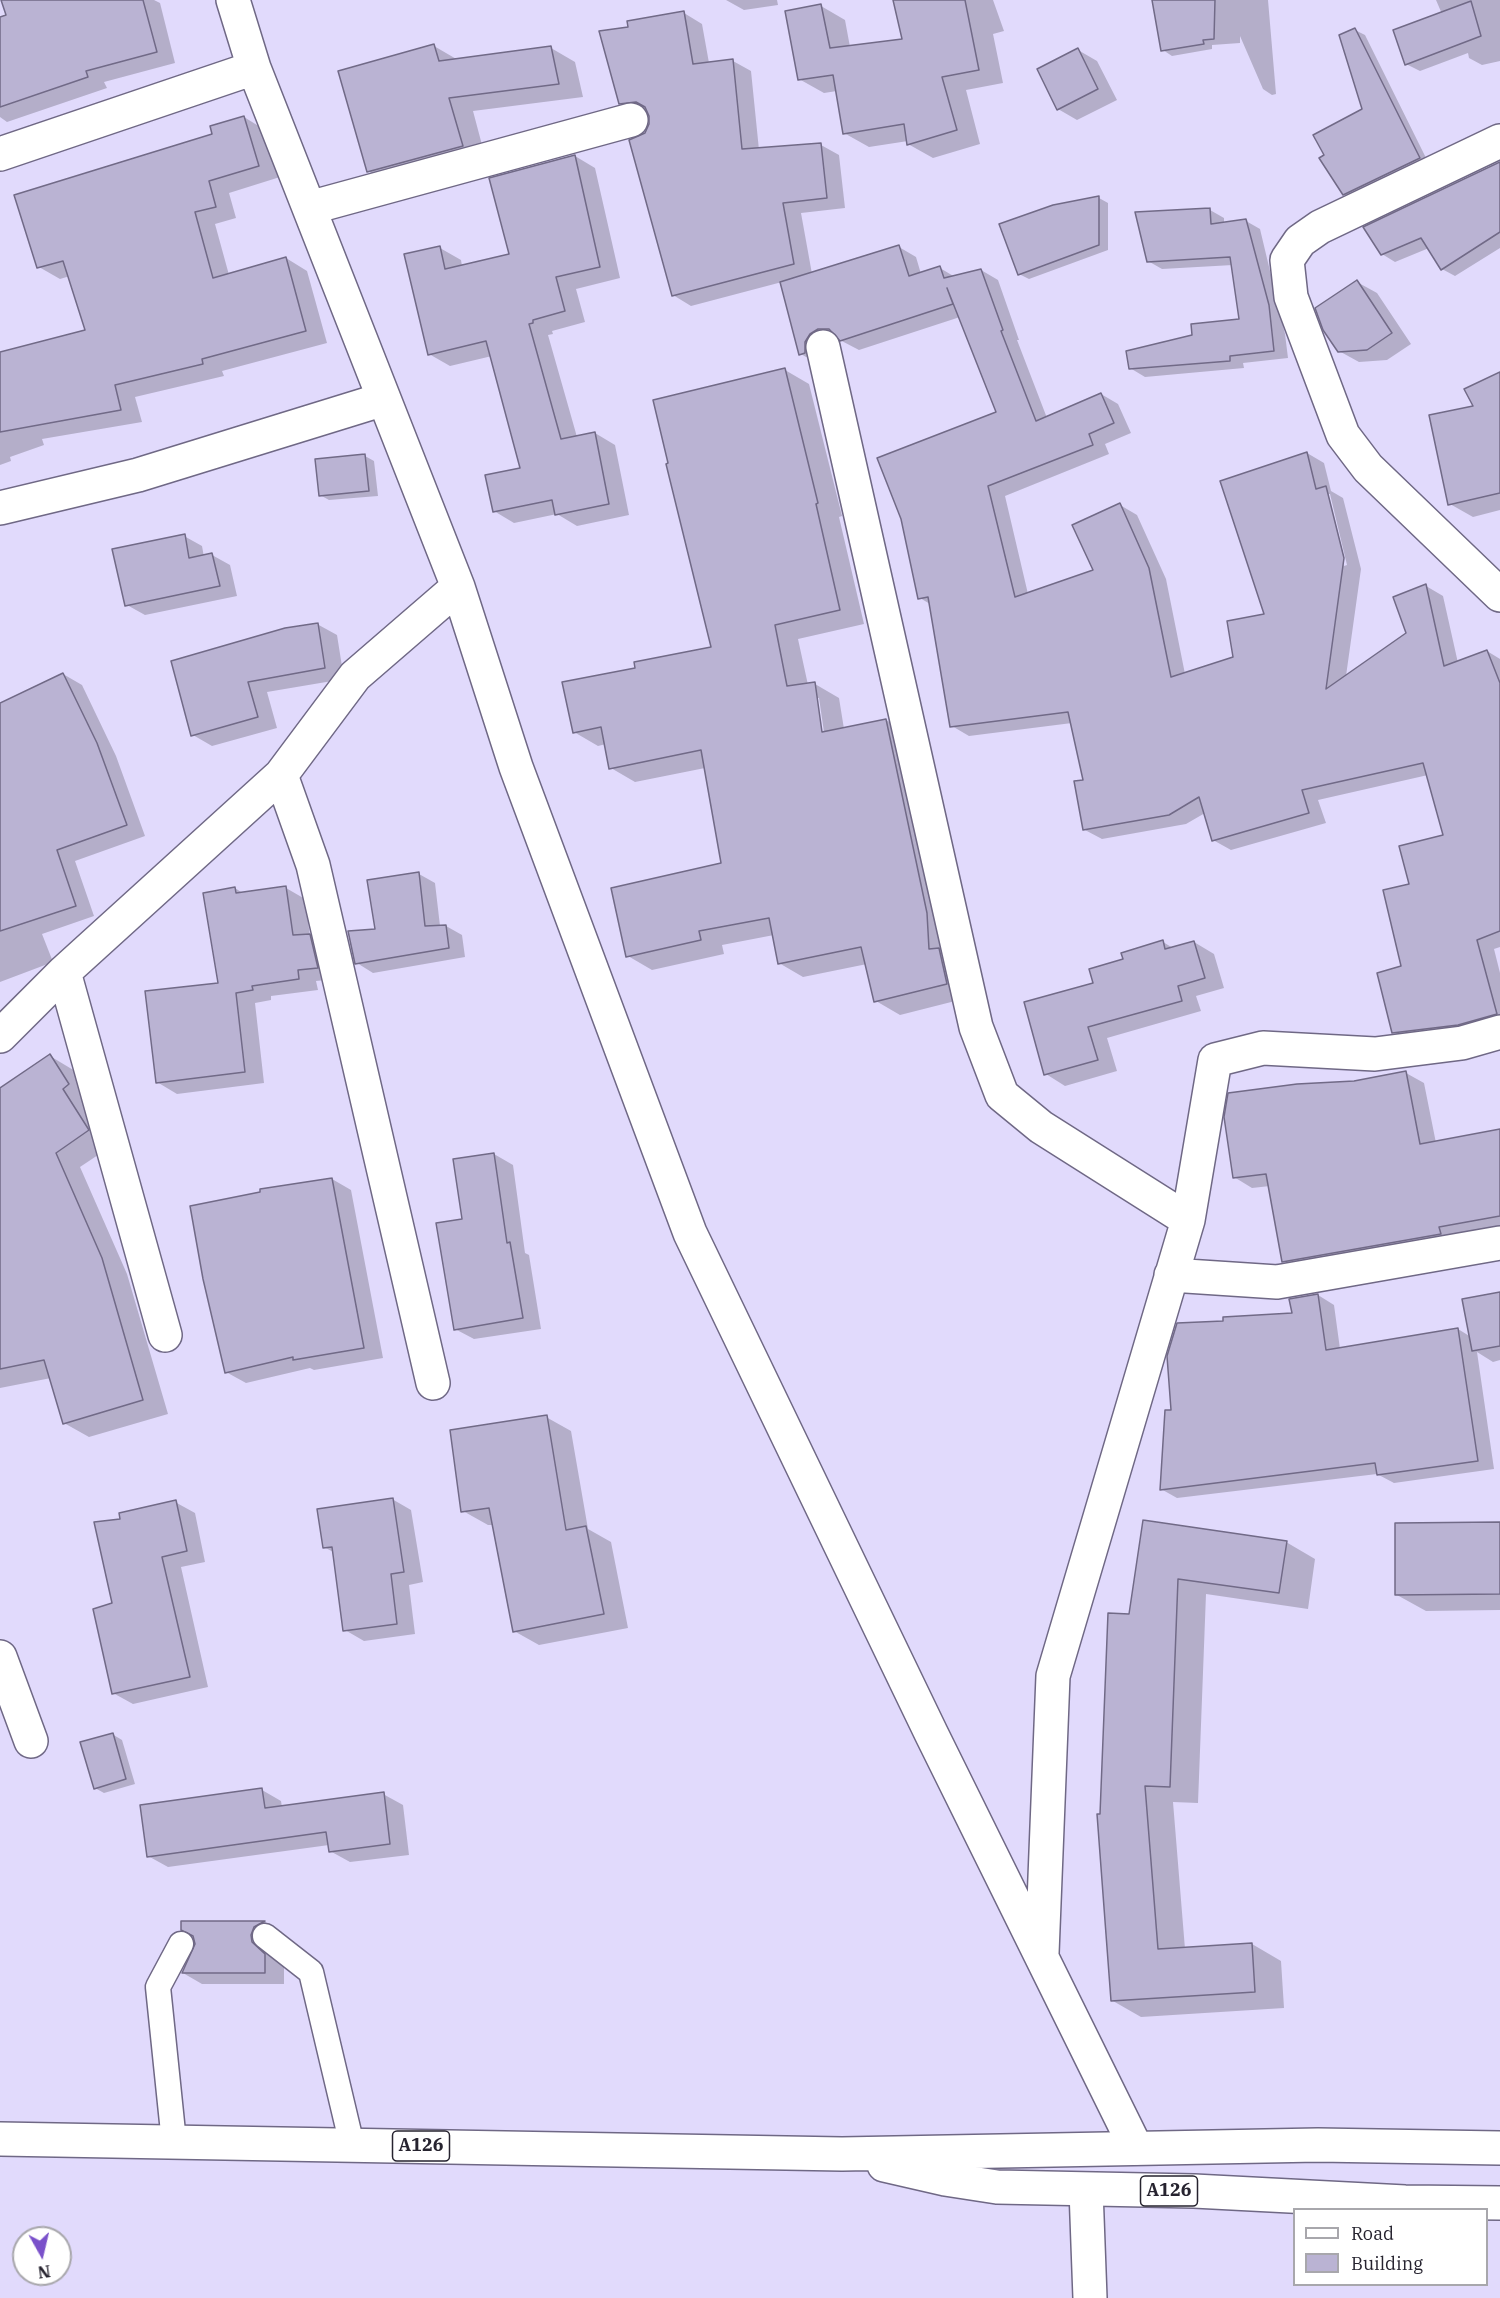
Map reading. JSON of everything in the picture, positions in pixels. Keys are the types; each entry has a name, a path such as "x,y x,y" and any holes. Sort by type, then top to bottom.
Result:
{"main road":[{"path":"233,0 254,68 458,587 516,767 690,1233 1136,2148"},
{"path":"0,154 254,68"},
{"path":"309,208 631,120"},
{"path":"1500,141 1320,227 1300,241 1287,260 1291,297 1343,435 1368,468 1500,595"},
{"path":"824,347 976,1027 1002,1095 1041,1127 1188,1220"},
{"path":"0,508 138,476 384,399"},
{"path":"0,1036 64,972 281,775 355,676 458,587"},
{"path":"281,775 313,865 432,1383"},
{"path":"64,972 165,1335"},
{"path":"1042,1958 1053,1676 1188,1220 1215,1060 1263,1048 1375,1054 1462,1043 1500,1032"},
{"path":"1171,1275 1277,1282 1500,1243"},
{"path":"0,1657 31,1741"},
{"name":"A126","path":"0,2139 842,2154 1318,2145 1500,2148"},
{"name":"A126","path":"842,2154 945,2180 997,2187 1194,2191 1405,2202 1500,2203"},
{"path":"1086,2190 1090,2298"}],"lane":[{"path":"265,1936 311,1972 352,2145"},
{"path":"174,2142 158,1987 182,1944"}],"building":[{"path":"1,0 143,0 157,52 86,71 88,77 0,107 0,17 6,15"},
{"path":"893,0 965,0 979,70 942,77 957,130 907,145 904,124 843,134 833,75 798,80 785,11 821,4 830,48 902,39"},
{"path":"1152,0 1215,0 1214,39 1203,40 1204,44 1161,51"},
{"path":"1471,1 1481,36 1405,65 1393,30"},
{"path":"684,11 693,64 733,59 742,149 821,143 827,198 783,203 794,264 672,296 629,140 645,133 649,124 649,116 645,107 636,102 619,104 599,31 628,27 627,21"},
{"path":"1355,28 1420,158 1343,195 1319,158 1324,155 1313,135 1362,109 1339,35"},
{"path":"434,44 439,61 551,46 559,84 449,98 463,146 367,172 338,71"},
{"path":"1078,48 1098,89 1057,110 1037,69"},
{"path":"244,116 259,166 209,181 216,207 195,212 213,278 286,257 306,331 202,359 203,364 115,385 121,410 0,432 0,352 85,330 63,261 37,268 14,195 212,134 210,126"},
{"path":"575,155 600,267 556,277 565,311 533,320 533,323 529,324 561,439 595,432 609,504 555,515 552,500 493,512 485,475 520,468 486,341 428,355 404,254 440,246 445,269 509,254 489,178"},
{"path":"1500,162 1500,232 1441,270 1421,238 1381,255 1363,227"},
{"path":"1099,196 1099,245 1018,275 999,224 1053,205"},
{"path":"1210,208 1211,224 1246,219 1269,305 1274,351 1230,356 1230,361 1129,369 1126,351 1192,335 1191,324 1239,319 1230,257 1147,262 1135,212"},
{"path":"899,245 909,276 940,266 944,278 981,269 1003,330 1001,331 1036,421 1101,393 1114,423 1089,434 1093,445 988,486 1015,597 1093,570 1072,525 1120,503 1149,568 1171,677 1233,657 1227,621 1264,614 1220,481 1307,452 1316,489 1326,486 1344,558 1326,689 1406,633 1393,597 1426,584 1444,666 1487,650 1500,683 1500,931 1477,940 1497,1014 1458,1025 1392,1033 1377,973 1401,966 1383,890 1409,884 1399,846 1443,835 1423,763 1302,790 1309,813 1212,841 1199,797 1169,815 1083,830 1074,781 1083,780 1068,712 950,727 928,597 918,599 901,519 877,458 996,412 947,288 953,304 840,341 829,329 818,329 810,334 805,342 805,353 799,355 780,282"},
{"path":"1357,280 1392,333 1367,350 1338,352 1323,330 1315,308"},
{"path":"785,368 818,503 816,504 840,610 775,625 787,686 815,682 822,732 886,719 927,913 929,949 939,948 947,984 874,1002 861,947 778,964 769,918 699,931 701,940 626,957 611,888 721,863 701,750 609,769 601,727 573,733 562,682 635,668 634,662 711,647 666,464 668,463 653,400"},
{"path":"1500,372 1500,493 1448,505 1429,415 1473,406 1464,389"},
{"path":"365,454 369,491 319,496 315,459"},
{"path":"185,534 189,558 212,553 220,586 125,606 112,549"},
{"path":"318,623 325,668 248,682 258,717 191,736 171,661 285,628"},
{"path":"63,673 97,743 127,825 57,850 76,906 0,931 0,703"},
{"path":"419,872 425,926 446,925 449,948 355,964 348,931 375,929 367,880"},
{"path":"286,886 293,935 310,934 318,968 298,970 299,979 252,986 253,990 236,993 245,1072 156,1083 145,991 218,983 203,893 235,887 236,893"},
{"path":"1163,940 1165,949 1194,941 1205,978 1178,986 1182,1001 1088,1027 1098,1060 1044,1075 1024,1002 1093,983 1089,969 1123,959 1121,953"},
{"path":"50,1054 69,1084 63,1089 89,1130 56,1153 102,1258 143,1400 63,1424 44,1360 0,1369 0,1088"},
{"path":"1406,1071 1420,1144 1500,1129 1500,1216 1439,1227 1441,1234 1282,1262 1266,1174 1233,1178 1224,1117 1228,1093 1297,1084 1354,1081"},
{"path":"494,1153 507,1243 510,1242 523,1318 454,1330 436,1223 462,1219 453,1159"},
{"path":"332,1178 364,1348 293,1360 293,1357 225,1373 203,1279 190,1206 260,1192 260,1189"},
{"path":"1500,1292 1500,1346 1472,1351 1462,1299"},
{"path":"1318,1294 1326,1350 1458,1328 1478,1461 1377,1475 1375,1463 1160,1490 1165,1410 1171,1410 1167,1356 1177,1323 1223,1321 1223,1317 1292,1313 1289,1299"},
{"path":"547,1415 566,1530 586,1526 604,1614 513,1632 489,1508 461,1512 450,1430"},
{"path":"393,1498 404,1572 391,1574 397,1624 343,1631 332,1547 323,1548 317,1509"},
{"path":"176,1500 187,1551 162,1557 190,1677 112,1694 93,1609 112,1603 94,1522 120,1519 119,1513"},
{"path":"1143,1520 1287,1541 1279,1593 1178,1579 1170,1787 1145,1786 1158,1949 1252,1943 1255,1992 1111,2001 1097,1814 1100,1814 1108,1613 1129,1614"},
{"path":"1500,1522 1500,1594 1395,1595 1395,1523"},
{"path":"113,1733 126,1779 94,1789 80,1742"},
{"path":"262,1788 265,1808 384,1792 390,1844 329,1852 326,1832 147,1857 140,1805"},
{"path":"181,1921 265,1921 254,1927 251,1935 252,1942 265,1954 265,1973 182,1973 195,1944 193,1936 181,1930"}]}
